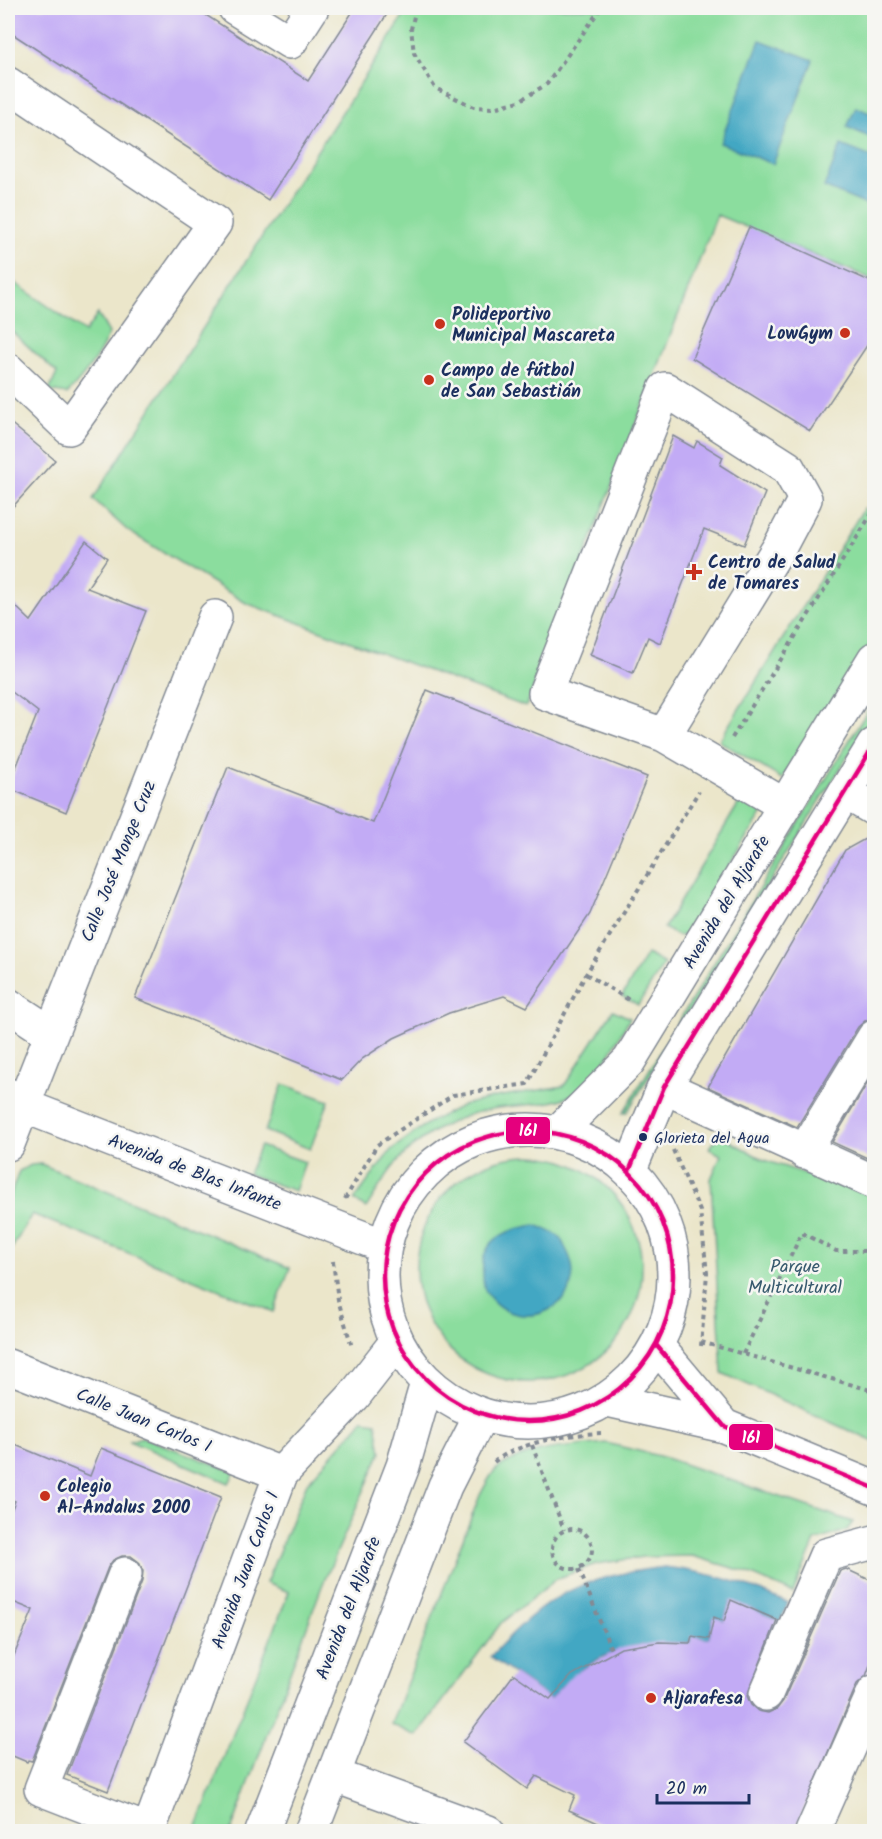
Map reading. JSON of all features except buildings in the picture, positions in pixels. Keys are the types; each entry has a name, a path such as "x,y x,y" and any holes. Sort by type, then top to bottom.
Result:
{"street":[{"path":"235,8 290,42 312,8"},
{"path":"8,84 215,223 69,428 8,370"},
{"path":"664,735 780,546 805,499 788,468 665,389 545,693 664,735 784,805"},
{"name":"Calle José Monge Cruz","path":"8,1144 16,1100 50,1032 215,617"},
{"name":"Avenida del Aljarafe","path":"558,1131 629,1061 874,659"},
{"path":"630,1169 664,1087 874,745"},
{"path":"845,792 874,809"},
{"path":"8,1005 50,1032"},
{"path":"804,1152 874,1037"},
{"path":"664,1087 874,1182"},
{"name":"Avenida de Blas Infante","path":"16,1100 384,1246"},
{"path":"501,1130 558,1131 630,1169 665,1222 675,1285 657,1346 636,1376 607,1400 567,1418 524,1423 481,1415 453,1402 427,1383 410,1363 397,1341 382,1294 384,1246 406,1192 447,1152 501,1130"},
{"name":"Avenida Juan Carlos I","path":"148,1831 281,1474 354,1396 397,1341"},
{"path":"657,1346 724,1426"},
{"name":"Calle Juan Carlos I","path":"8,1366 281,1474"},
{"name":"Avenida del Aljarafe","path":"262,1832 403,1466 427,1383"},
{"path":"607,1400 724,1426 874,1488"},
{"path":"310,1832 445,1486 481,1415"},
{"path":"766,1694 826,1555 874,1542"},
{"path":"125,1574 41,1789 148,1831"},
{"path":"812,1832 863,1749 874,1692"},
{"path":"333,1774 474,1829"}],"path":[{"path":"416,8 411,29 414,53 435,88 474,107 494,108 519,101 548,84 600,8"},
{"path":"354,1396 340,1378 352,1346 338,1300 335,1264 320,1242 329,1224 377,1145 453,1095 527,1084 586,974 874,510"},
{"path":"586,974 657,1017"},
{"path":"670,1142 700,1211 707,1273 700,1342 703,1351"},
{"path":"743,1354 802,1233 836,1251 874,1251"},
{"path":"700,1342 874,1391"},
{"path":"487,1468 502,1455 532,1445 575,1434 606,1432"},
{"path":"532,1445 564,1530"},
{"path":"564,1530 582,1531 592,1546 591,1556 579,1569 561,1567 554,1561 552,1543 556,1535 564,1530"},
{"path":"579,1569 612,1652"}],"green space":[{"name":"Polideportivo Municipal Mascareta","path":"409,8 874,8 874,280 717,215 526,707 246,603 128,531 93,499"},
{"path":"8,278 85,332 98,314 109,333 91,365 67,394 49,391 57,373 8,328"},
{"path":"864,508 874,515 874,638 782,779 719,741"},
{"path":"874,700 874,714 627,1112 623,1113"},
{"path":"745,793 765,810 685,935 678,936 664,928"},
{"path":"647,954 664,964 638,1005 622,996"},
{"path":"613,1010 630,1018 601,1068 577,1092 557,1101 479,1112 440,1128 428,1135 397,1162 366,1208 354,1200 391,1150 428,1123 463,1105 564,1086"},
{"path":"283,1084 329,1101 310,1149 265,1131"},
{"name":"Parque Multicultural","path":"719,1135 764,1160 874,1196 874,1442 722,1373 711,1179 721,1155 709,1149"},
{"path":"260,1146 305,1162 295,1191 248,1174"},
{"path":"518,1156 540,1156 572,1164 582,1169 601,1181 617,1197 634,1226 640,1247 642,1269 640,1291 634,1312 617,1341 601,1357 572,1374 540,1382 518,1382 486,1374 476,1369 457,1357 441,1341 424,1312 416,1280 416,1258 424,1226 429,1216 441,1197 457,1181 486,1164"},
{"path":"41,1164 290,1268 274,1312 32,1214 8,1255 8,1202 19,1171 31,1165"},
{"path":"363,1420 376,1422 381,1452 322,1586 231,1831 195,1831 289,1592 266,1583 307,1483"},
{"path":"142,1437 235,1472 229,1483 129,1441"},
{"path":"606,1443 663,1457 853,1522 847,1530 815,1541 793,1593 743,1571 692,1556 643,1557 596,1564 558,1578 501,1623 417,1736 391,1724 480,1495 493,1473 510,1461 536,1452"}],"water":[{"path":"760,40 813,60 773,164 720,143"},
{"path":"856,107 874,115 874,139 847,127"},
{"path":"841,145 874,158 874,208 824,187"},
{"path":"536,1225 559,1236 562,1240 573,1270 570,1286 562,1300 549,1310 533,1315 516,1314 500,1307 486,1292 483,1283 483,1262 491,1244 498,1238 515,1229"},
{"path":"665,1567 728,1580 788,1603 781,1621 731,1601 724,1621 714,1618 709,1639 692,1636 690,1643 648,1644 612,1653 581,1670 550,1699 490,1657 529,1618 567,1592 610,1576"}],"transit line":[{"name":"161","path":"630,1169 664,1087 874,745"},
{"name":"161","path":"542,1131 570,1137 597,1148 631,1173 649,1195 662,1220 671,1248 673,1276 671,1304 662,1332 649,1357 631,1379 609,1397 584,1410 556,1419 514,1421 486,1415 459,1404 425,1379 407,1357 394,1332 385,1304 383,1262 389,1234 400,1207 425,1173 447,1155 472,1142 500,1133 542,1131"},
{"name":"161","path":"657,1346 724,1426 874,1488"}],"place":[{"name":"Polideportivo Municipal Mascareta","path":"440,324"},
{"name":"LowGym","path":"845,333"},
{"name":"Campo de fútbol de San Sebastián","path":"429,380"},
{"name":"Centro de Salud de Tomares","path":"694,572"},
{"name":"Glorieta del Agua","path":"643,1137"},
{"name":"Colegio Al-Andalus 2000","path":"45,1496"},
{"name":"Aljarafesa","path":"651,1698"}]}
